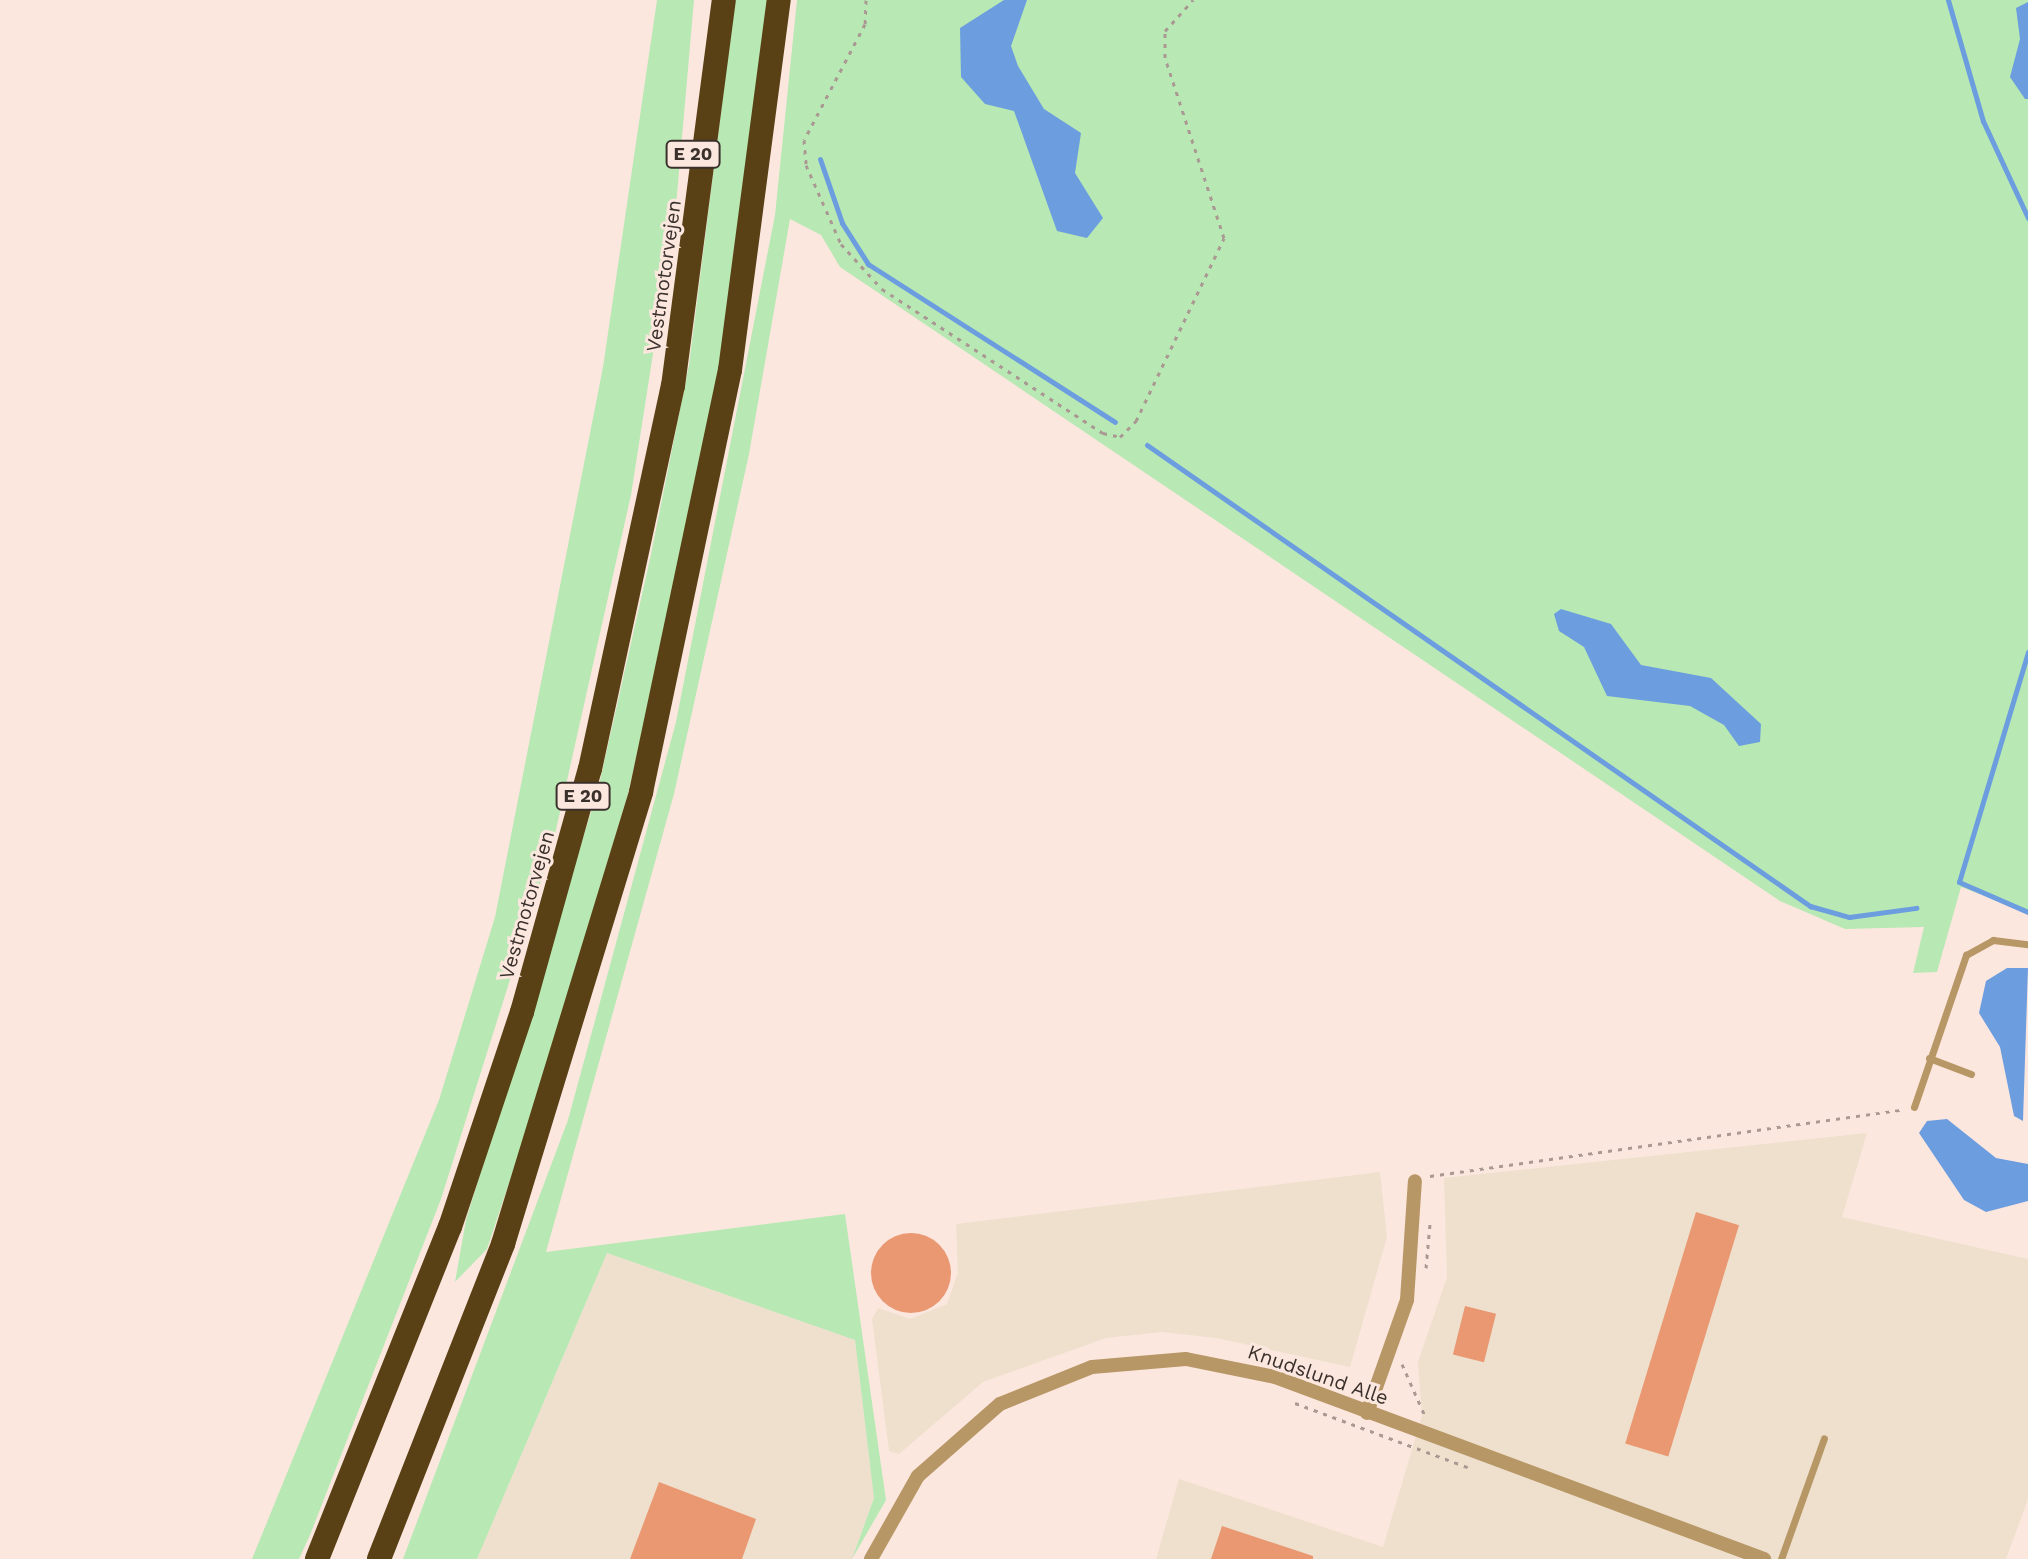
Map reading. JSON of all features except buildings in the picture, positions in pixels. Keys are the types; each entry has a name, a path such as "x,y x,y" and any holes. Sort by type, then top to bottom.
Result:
{"highway":[{"name":"E 20","path":"686,308 708,0"},
{"name":"Vestmotorvejen","path":"317,1559 450,1227 522,1012 633,585 686,308 724,0"},
{"name":"E 20","path":"379,1559 503,1244 641,792 730,370 779,0"}],"street":[{"path":"1367,1413 1407,1300 1415,1181"},
{"name":"Knudslund Alle","path":"871,1559 918,1476 961,1432 1045,1381 1092,1367 1186,1359 1238,1368 1764,1559"}],"lane":[{"path":"1914,1107 1966,955 1993,940 2028,944"},
{"path":"1929,1058 1971,1074"},
{"path":"1781,1559 1824,1438"}],"path":[{"path":"866,0 865,24 804,140 806,165 841,244 882,289 1103,433 1120,437 1136,421 1224,238 1165,58 1165,31 1193,0"},
{"path":"1415,1181 1432,1172 1753,1136 1914,1107"},
{"path":"1425,1278 1429,1212"},
{"path":"1402,1356 1425,1416 1415,1451"},
{"path":"1284,1398 1415,1451 1488,1473"}],"shaded area":[{"path":"1867,1133 1842,1217 2028,1259 2028,1499 2006,1559 1156,1559 1179,1479 1383,1547 1422,1416 1418,1362 1447,1277 1444,1178"},
{"path":"1380,1172 1387,1237 1350,1367 1216,1338 1162,1332 1106,1338 983,1382 899,1454 889,1451 872,1319 878,1308 910,1319 947,1304 958,1273 956,1224"},
{"path":"607,1253 855,1340 874,1498 852,1559 477,1559"}],"green space":[{"path":"657,0 694,0 676,206 631,495 553,843 441,1199 310,1535 299,1559 252,1559 439,1100 495,917 603,367"},
{"path":"735,0 768,0 719,370 681,564 627,798 528,1126 487,1249 455,1282 466,1220 598,789 650,559 689,365"},
{"path":"797,0 2028,0 2028,912 1961,887 1937,972 1913,973 1924,927 1845,929 1780,901 840,267 821,235 790,219 749,454 674,794 546,1252 845,1214 886,1500 852,1559 874,1498 855,1340 607,1253 477,1559 403,1559 568,1120 676,722 775,215"}],"water":[{"path":"1004,0 1027,0 1011,46 1018,66 1044,109 1081,133 1075,173 1103,218 1087,238 1057,231 1014,111 985,104 961,77 960,28"},
{"path":"2028,2 2028,99 2025,99 2010,77 2020,39 2016,8"},
{"path":"1561,609 1611,624 1641,665 1711,678 1761,724 1760,742 1739,746 1724,725 1690,706 1607,696 1584,647 1559,631 1554,614"},
{"path":"2007,968 2028,968 2023,1121 2014,1116 2000,1047 1979,1013 1986,981"},
{"path":"1947,1119 1996,1158 2028,1164 2028,1201 1986,1212 1964,1200 1919,1133 1927,1121"}],"waterway":[{"path":"1948,0 1983,121 2028,218"},
{"path":"820,159 842,223 868,264 1115,422"},
{"path":"1147,445 1810,906 1849,917 1916,908"},
{"path":"2028,652 1959,882 2028,912"}]}
